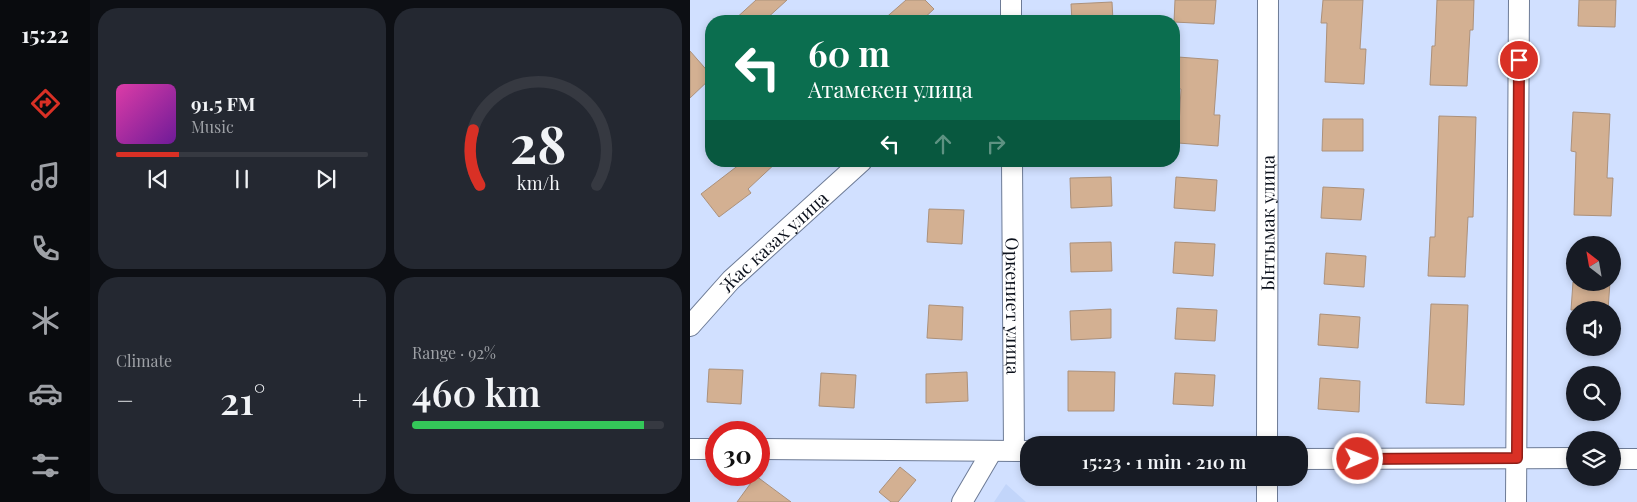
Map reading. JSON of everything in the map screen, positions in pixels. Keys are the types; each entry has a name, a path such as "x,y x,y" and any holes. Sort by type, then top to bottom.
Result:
{"street":[{"path":"1011,0 1011,15"},
{"name":"Ынтымак улица","path":"1267,436 1268,0"},
{"path":"1516,502 1519,0"},
{"name":"Жас казах улица","path":"690,326 732,280 855,167"},
{"name":"Оркениет улица","path":"1012,167 1021,436"},
{"path":"770,449 849,448 992,452 1020,450"},
{"path":"962,502 992,452"},
{"path":"1308,460 1566,458"},
{"path":"1621,459 1637,459"},
{"path":"1267,486 1267,502"}],"shaded area":[{"path":"1006,484 1026,502 994,502"}],"building":[{"path":"756,0 787,0 771,15 740,15"},
{"path":"906,0 925,0 934,9 928,15 889,15"},
{"path":"1175,0 1216,0 1214,24 1180,22 1180,15 1174,15"},
{"path":"1323,0 1363,0 1360,49 1366,49 1364,84 1325,82 1327,23 1321,23"},
{"path":"1437,0 1474,0 1473,30 1470,30 1467,86 1430,85 1432,46 1435,46"},
{"path":"1579,0 1616,0 1615,27 1578,26"},
{"path":"1112,2 1113,15 1072,15 1071,4"},
{"path":"690,51 705,68 705,84 690,98"},
{"path":"1180,57 1218,60 1214,115 1220,115 1218,146 1180,143"},
{"path":"1573,112 1610,114 1607,178 1613,178 1611,216 1574,215 1576,152 1571,151"},
{"path":"1439,116 1476,117 1473,217 1468,217 1465,277 1428,276 1430,237 1435,237"},
{"path":"1323,119 1363,119 1363,151 1322,151"},
{"path":"736,167 772,167 748,189 751,193 719,217 701,194"},
{"path":"1111,177 1112,206 1071,208 1070,178"},
{"path":"1176,177 1217,180 1215,211 1174,208"},
{"path":"1323,187 1364,189 1361,220 1321,218"},
{"path":"929,209 964,210 962,244 927,242"},
{"path":"1111,242 1112,271 1071,272 1070,243"},
{"path":"1175,242 1215,244 1213,276 1173,273"},
{"path":"1326,253 1366,256 1364,287 1324,284"},
{"path":"1572,291 1609,291 1609,301 1572,301"},
{"path":"1431,304 1468,305 1464,405 1426,403"},
{"path":"929,305 963,307 962,340 927,338"},
{"path":"1177,308 1217,310 1215,341 1175,339"},
{"path":"1111,309 1111,338 1071,340 1070,311"},
{"path":"1320,314 1360,317 1358,348 1318,345"},
{"path":"709,369 743,370 741,404 707,402"},
{"path":"1068,371 1115,372 1114,411 1068,411"},
{"path":"967,372 968,401 926,403 926,374"},
{"path":"821,373 856,375 854,408 819,406"},
{"path":"1175,373 1215,375 1213,406 1173,404"},
{"path":"1320,378 1360,381 1359,412 1318,409"},
{"path":"900,467 916,480 898,502 891,502 879,492"},
{"path":"749,486 769,486 791,502 737,502"}],"route":[{"path":"1358,459 1517,458 1519,60"}]}
